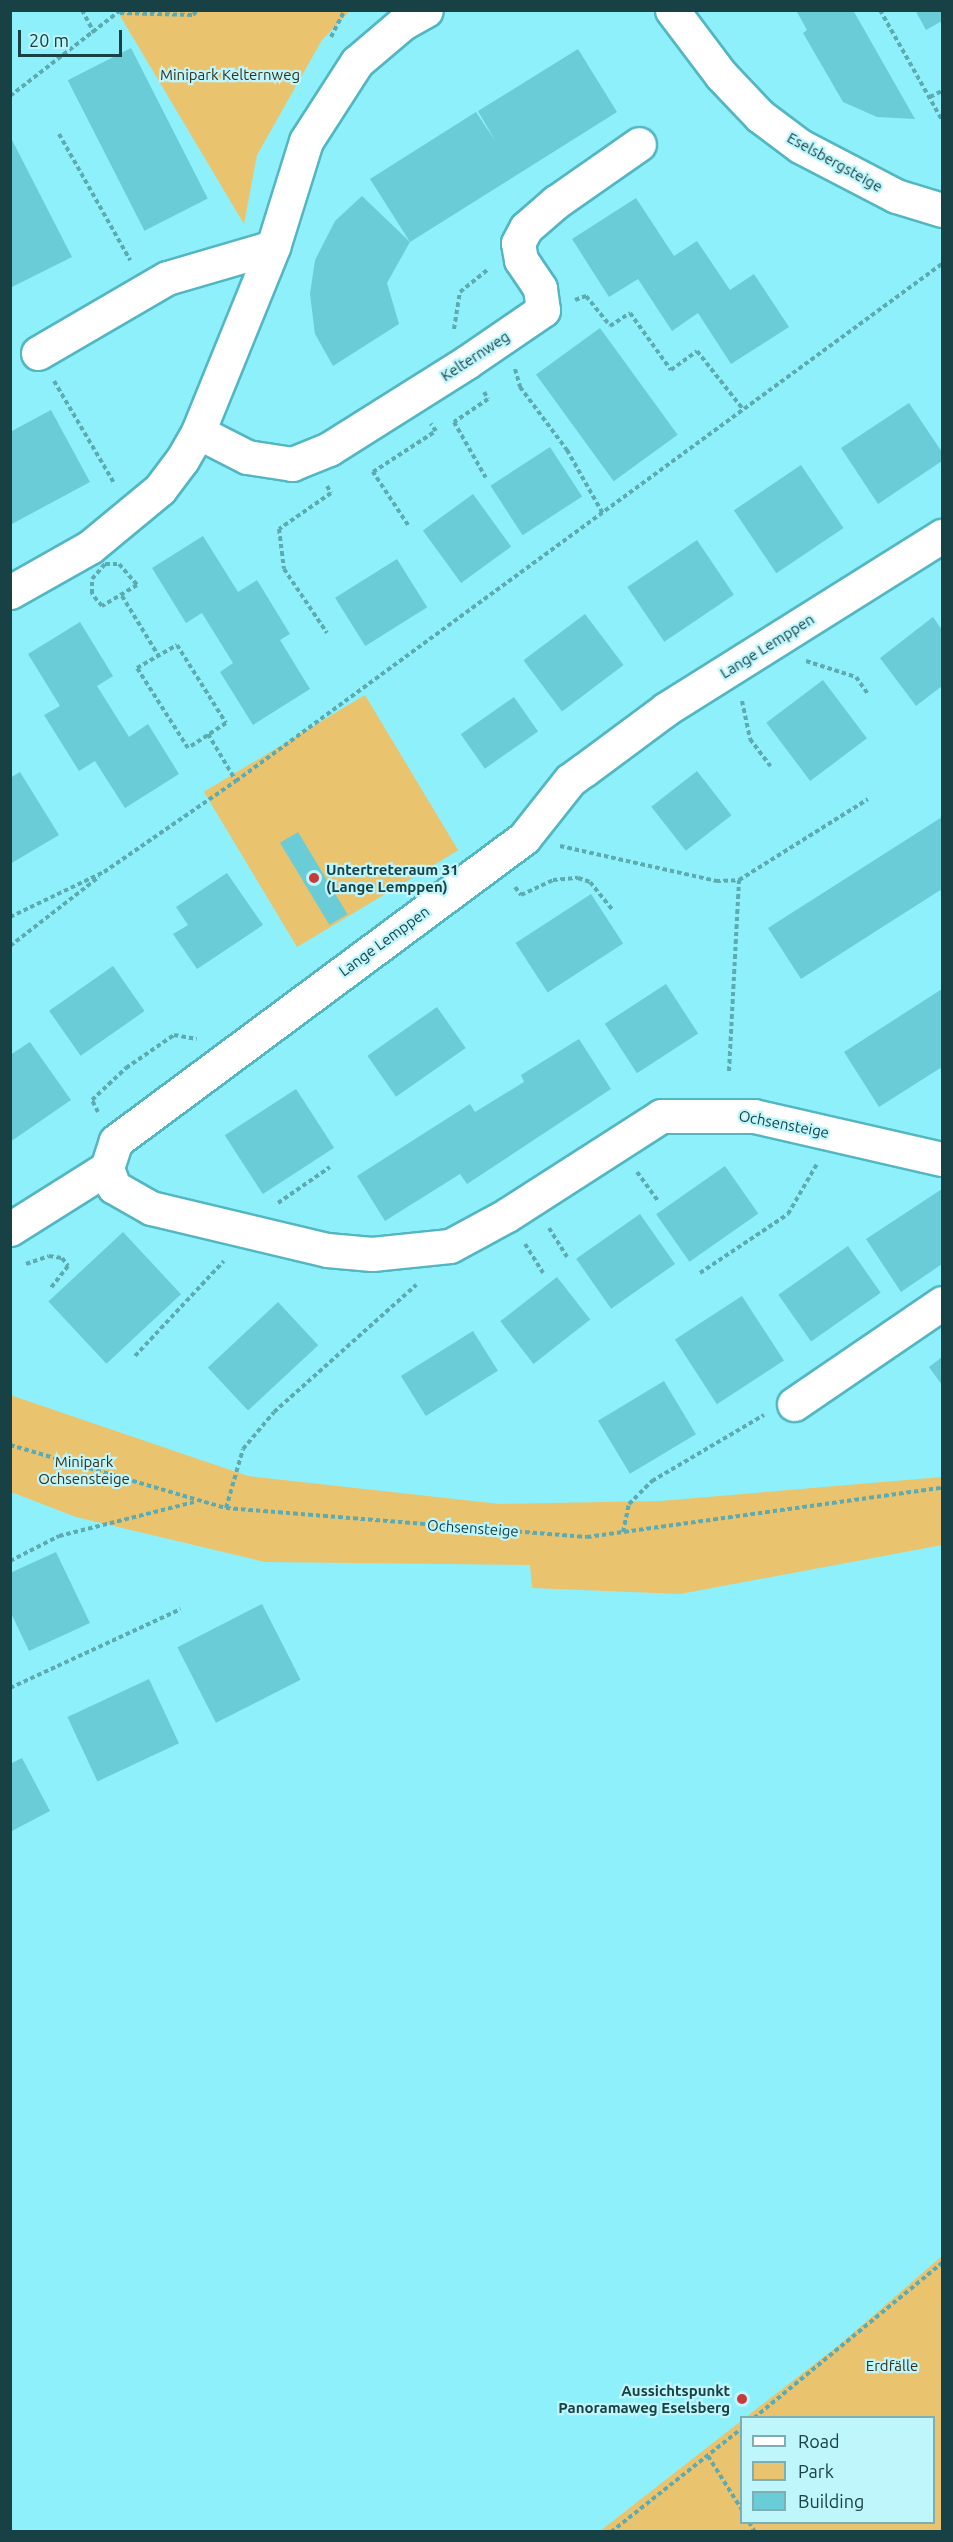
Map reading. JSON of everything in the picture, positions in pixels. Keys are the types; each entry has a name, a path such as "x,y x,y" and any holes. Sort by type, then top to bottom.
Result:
{"street":[{"path":"10,592 90,547 133,514 160,489 198,432 273,247 306,141 333,94 357,62 403,23 426,10"},
{"name":"Eselsbergsteige","path":"672,10 721,75 760,116 792,140 896,196 942,210"},
{"path":"518,243 539,214 639,144"},
{"name":"Kelternweg","path":"198,432 247,457 269,463 292,464 311,456 467,362 543,310 540,288 521,260 518,243"},
{"path":"38,353 167,278 273,247"},
{"name":"Lange Lemppen","path":"10,1229 112,1154 239,1046 524,838 570,780 666,709 942,536"},
{"name":"Ochsensteige","path":"112,1154 114,1187 151,1208 327,1250 372,1254 450,1246 507,1215 661,1116 754,1116 942,1159"},
{"path":"794,1404 942,1303"}],"path":[{"path":"82,10 94,33"},
{"path":"10,96 120,12 193,15 198,10"},
{"path":"880,10 942,120"},
{"path":"930,97 942,91"},
{"path":"59,134 147,290"},
{"path":"486,478 454,422 488,399 453,331 460,292 518,243"},
{"path":"10,946 104,872 236,781 603,514 742,408 942,264"},
{"path":"586,296 610,326 630,313 671,370 697,351 742,408"},
{"path":"506,336 520,387 567,450 603,514"},
{"path":"38,353 133,514"},
{"path":"408,525 373,472 436,431 414,395"},
{"path":"311,456 330,493 279,529 284,569 327,633"},
{"path":"102,606 137,585 120,564 105,564"},
{"path":"122,596 158,655"},
{"path":"177,645 226,723 208,734 188,748 137,668 177,645"},
{"path":"808,664 856,677 868,694"},
{"path":"744,703 750,739 770,766"},
{"path":"208,734 236,781"},
{"path":"550,844 716,881 739,880 868,799"},
{"path":"10,917 104,872"},
{"path":"521,895 553,880 578,878 590,882 612,909"},
{"path":"729,1071 739,880"},
{"path":"112,1154 92,1100 126,1068 174,1035 239,1046"},
{"path":"135,1356 245,1230 330,1167"},
{"path":"700,1273 788,1214 812,1175"},
{"path":"640,1176 658,1201"},
{"path":"550,1229 567,1257"},
{"path":"226,1508 243,1449 274,1412 421,1281 450,1246"},
{"path":"527,1247 543,1273"},
{"path":"26,1264 49,1256 62,1258 68,1266 51,1288"},
{"path":"623,1532 630,1504 652,1481 762,1416 794,1404"},
{"name":"Ochsensteige","path":"10,1445 195,1502 226,1508 587,1537 942,1488"},
{"path":"10,1561 59,1536 195,1502"},
{"path":"10,1688 181,1610"},
{"path":"756,2416 942,2263"},
{"path":"611,2532 740,2429"},
{"path":"708,2456 740,2508"}],"green space":[{"name":"Minipark Kelternweg","path":"124,11 350,11 322,40 257,155 244,224 119,14"},
{"path":"365,695 458,850 297,947 204,792"},
{"name":"Minipark Ochsensteige","path":"10,1395 248,1476 500,1504 660,1501 942,1477 942,1545 680,1594 532,1588 530,1565 265,1562 76,1517 11,1492"},
{"name":"Erdfälle","path":"942,2256 942,2531 600,2531 740,2422 740,2524 935,2524 935,2416 747,2416 839,2345"}],"building":[{"path":"796,10 853,10 915,119 877,117 843,102 803,33 807,30"},
{"path":"915,10 942,10 942,21 926,30"},
{"path":"131,48 208,199 144,231 68,80"},
{"path":"578,49 617,112 410,242 370,179 476,112 496,142 478,111"},
{"path":"10,136 72,257 12,287 10,284"},
{"path":"362,196 410,242 387,283 399,324 333,366 315,334 310,294 315,260 335,221"},
{"path":"636,198 674,256 697,241 730,290 754,274 789,327 731,364 698,313 672,331 638,279 609,297 572,239"},
{"path":"600,328 678,435 614,481 536,374"},
{"path":"909,403 942,452 942,461 878,504 841,448"},
{"path":"51,410 90,482 10,525 10,432"},
{"path":"550,447 582,496 523,535 490,486"},
{"path":"801,465 843,528 776,573 734,510"},
{"path":"473,494 511,547 461,583 423,530"},
{"path":"203,536 238,592 257,580 290,634 280,640 310,689 253,725 220,672 233,663 202,613 186,623 152,568"},
{"path":"697,540 734,595 664,642 627,587"},
{"path":"397,559 427,607 365,646 335,598"},
{"path":"585,614 624,665 562,711 524,660"},
{"path":"933,617 942,630 942,686 916,706 880,658"},
{"path":"80,622 113,676 97,686 129,737 148,724 179,774 125,808 95,761 79,771 44,715 60,706 28,654"},
{"path":"823,680 867,738 810,781 766,723"},
{"path":"514,697 538,731 485,769 461,734"},
{"path":"697,771 731,815 686,851 651,807"},
{"path":"20,772 59,835 10,864 10,778"},
{"path":"942,817 942,889 801,979 768,928"},
{"name":"Untertreteraum 31 (Lange Lemppen)","path":"298,832 347,914 329,925 280,843"},
{"path":"227,873 263,925 197,969 173,934 188,925 176,907"},
{"path":"591,894 623,943 548,992 516,943"},
{"path":"113,966 145,1011 81,1056 49,1011"},
{"path":"666,984 698,1033 637,1073 605,1024"},
{"path":"942,989 942,1067 879,1107 844,1052"},
{"path":"437,1007 466,1048 396,1097 367,1056"},
{"path":"579,1039 611,1089 467,1184 460,1174 385,1221 357,1176 470,1104 475,1112 524,1082 521,1075"},
{"path":"30,1042 71,1100 10,1142 10,1055"},
{"path":"296,1089 334,1148 263,1194 225,1135"},
{"path":"725,1166 758,1214 689,1262 656,1214"},
{"path":"942,1189 942,1264 901,1292 866,1239"},
{"path":"640,1214 675,1264 611,1309 576,1259"},
{"path":"123,1232 181,1294 106,1364 48,1302"},
{"path":"848,1246 881,1293 811,1341 778,1295"},
{"path":"557,1277 590,1320 534,1364 500,1321"},
{"path":"742,1296 784,1361 717,1404 675,1340"},
{"path":"278,1302 318,1345 248,1411 208,1367"},
{"path":"473,1331 498,1371 426,1416 401,1376"},
{"path":"942,1357 942,1385 929,1367"},
{"path":"664,1381 696,1434 630,1474 598,1421"},
{"path":"56,1552 90,1623 29,1651 10,1611 10,1573"},
{"path":"262,1604 301,1680 216,1723 177,1647"},
{"path":"149,1679 179,1743 97,1781 67,1717"},
{"path":"22,1758 50,1811 10,1832 10,1764"}],"place":[{"name":"Untertreteraum 31 (Lange Lemppen)","path":"314,878"},
{"name":"Aussichtspunkt Panoramaweg Eselsberg","path":"742,2399"}]}
